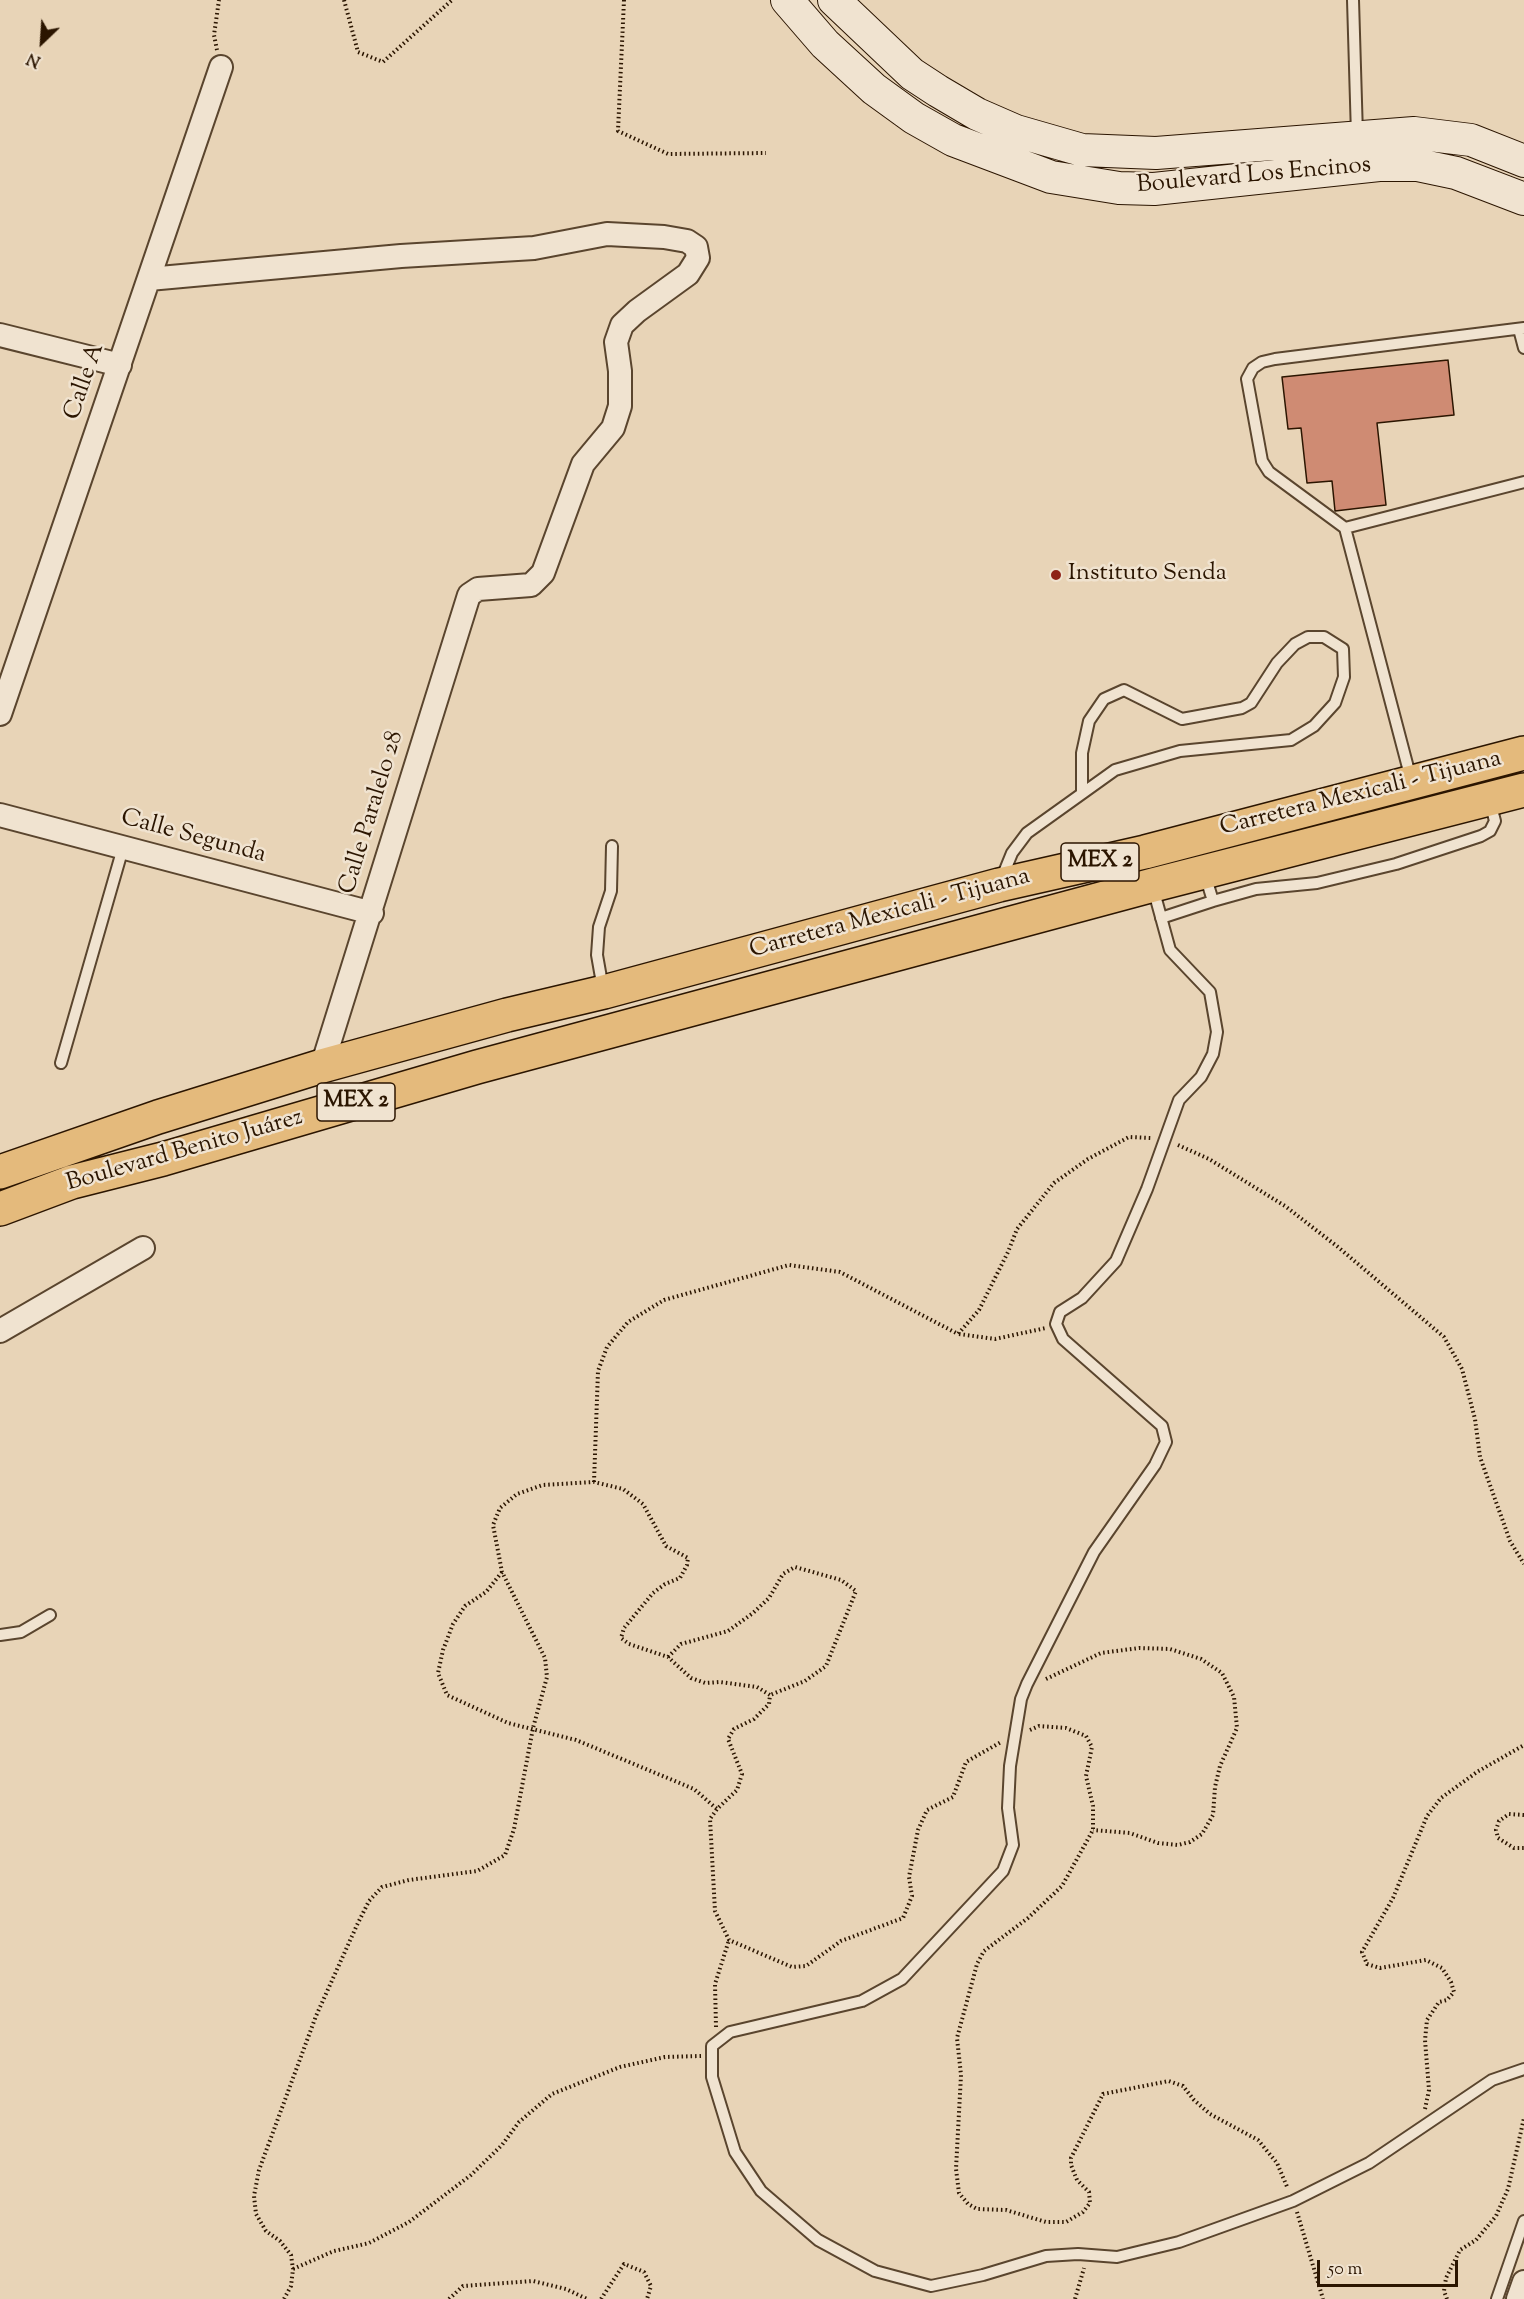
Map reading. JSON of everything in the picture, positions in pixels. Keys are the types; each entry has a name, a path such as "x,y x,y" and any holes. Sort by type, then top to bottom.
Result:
{"main road":[{"name":"Boulevard Los Encinos","path":"788,0 841,59 874,89 914,118 953,140 1051,177 1119,188 1154,189 1379,165 1419,165 1478,180 1524,200"},
{"name":"Boulevard Los Encinos","path":"834,0 912,74 976,114 1016,131 1082,150 1156,153 1414,133 1471,140 1524,161"},
{"name":"Carretera Mexicali - Tijuana","path":"684,1011 1153,885 1411,782 1524,753"},
{"name":"Carretera Mexicali - Tijuana","path":"676,973 999,885 1145,852 1203,865 1524,790"},
{"name":"Boulevard Benito Juárez","path":"0,1172 158,1117 322,1066 507,1015 676,973"},
{"name":"Boulevard Benito Juárez","path":"0,1209 72,1182 163,1159 477,1067 684,1011"},
{"path":"0,1188 46,1170 50,1155"}],"street":[{"name":"Calle A","path":"0,714 221,67"},
{"name":"Calle Paralelo 28","path":"149,279 401,256 534,248 607,234 664,237 687,241 696,247 698,258 688,274 637,311 622,325 616,342 620,371 620,406 614,428 583,464 543,573 531,585 478,589 469,595 372,913 322,1066"},
{"path":"0,335 120,365"},
{"name":"Calle Segunda","path":"0,815 372,913"},
{"path":"0,1331 143,1248"}],"lane":[{"path":"1353,0 1357,136"},
{"path":"1411,782 1346,528 1269,472 1262,461 1247,379 1252,368 1262,362 1275,359 1521,328 1524,348"},
{"path":"1346,528 1524,482"},
{"path":"999,885 1012,853 1027,833 1115,770 1180,751 1290,740 1314,726 1335,703 1344,676 1343,649 1324,638 1308,637 1294,644 1277,663 1251,703 1242,708 1182,719 1124,690 1104,699 1089,721 1082,753 1082,793"},
{"path":"604,992 597,954 599,927 611,891 612,846"},
{"path":"61,1063 123,848"},
{"path":"1161,918 1203,865"},
{"path":"1153,885 1170,950 1210,992 1217,1032 1213,1054 1202,1077 1179,1100 1147,1189 1116,1261 1082,1298 1060,1312 1056,1324 1063,1339 1162,1426 1166,1442 1155,1465 1094,1552 1027,1684 1010,1766 1008,1808 1013,1845 1003,1871 902,1980 862,2001 730,2032 712,2046 712,2077 735,2152 761,2191 818,2240 875,2271 931,2286 983,2275 1046,2256 1117,2257 1179,2242 1293,2201 1369,2163 1492,2080 1524,2069"},
{"path":"0,1635 21,1632 50,1615"},
{"path":"1517,2295 1524,2221"}],"path":[{"path":"219,0 214,35 221,67"},
{"path":"344,0 358,52 383,62 452,0"},
{"path":"624,0 618,131 668,154 766,153"},
{"path":"958,1334 994,1339 1032,1333 1056,1324"},
{"path":"284,2299 291,2286 293,2269 291,2255 280,2241 266,2231 256,2214 254,2196 259,2170 316,2016 369,1901 382,1887 409,1880 477,1871 505,1855 514,1829 533,1728 548,1677 545,1658 502,1572 494,1524 500,1508 518,1494 543,1485 594,1482 623,1489 643,1504 666,1546 688,1558 680,1578 653,1593 624,1628 621,1638 629,1644 668,1657 691,1678 705,1683 720,1682 757,1687 770,1695"},
{"path":"668,1657 681,1644 728,1631 769,1598 783,1574 795,1567 841,1581 856,1591 826,1666 805,1681 770,1695"},
{"path":"502,1572 486,1592 465,1606 453,1624 443,1650 438,1673 447,1695 508,1723 576,1740 694,1789 717,1809"},
{"path":"1027,1684 1046,1679 1101,1653 1139,1648 1170,1649 1202,1659 1222,1673 1234,1697 1237,1728 1220,1766 1215,1787 1213,1815 1202,1834 1190,1842 1178,1845 1158,1843 1130,1833 1093,1830"},
{"path":"770,1695 769,1704 754,1719 734,1729 728,1739 742,1774 737,1790 710,1819 715,1911 729,1940 792,1967 806,1965 841,1941 903,1918 909,1909 912,1896 909,1877 918,1830 927,1809 953,1797 966,1762 981,1751 1039,1726 1066,1728 1086,1736 1092,1747 1086,1776 1093,1806 1093,1830 1062,1886 1028,1918 984,1951 977,1964 957,2038 961,2101 956,2169 959,2193 968,2204 977,2209 1006,2210 1046,2222 1066,2222 1083,2212 1090,2203 1089,2192 1077,2180 1071,2165 1071,2158 1103,2094 1169,2081 1183,2086 1210,2114 1258,2140 1276,2163 1293,2201 1316,2266 1323,2299"},
{"path":"1422,2127 1429,2090 1425,2040 1427,2020 1439,2002 1447,2000 1454,1992 1451,1982 1442,1968 1426,1960 1380,1968 1367,1964 1362,1952 1393,1898 1427,1816 1441,1798 1477,1772 1524,1745"},
{"path":"1524,1815 1509,1814 1499,1821 1496,1830 1498,1838 1514,1848 1524,1848"},
{"path":"718,2042 714,2015 716,1984 729,1940"},
{"path":"293,2269 333,2251 369,2243 409,2222 471,2175 502,2145 519,2122 552,2094 620,2067 665,2057 712,2057"},
{"path":"1447,2299 1444,2291 1446,2278 1460,2250 1476,2240 1496,2216 1508,2189 1524,2118"},
{"path":"1075,2299 1088,2255"},
{"path":"601,2299 624,2264 644,2272 651,2286 647,2299"},
{"path":"449,2299 463,2286 533,2281 566,2289 587,2299"}],"building":[{"path":"1448,360 1454,415 1377,423 1386,505 1335,511 1332,481 1307,483 1301,428 1288,429 1282,377"}],"place":[{"name":"Instituto Senda","path":"1056,575"}]}
